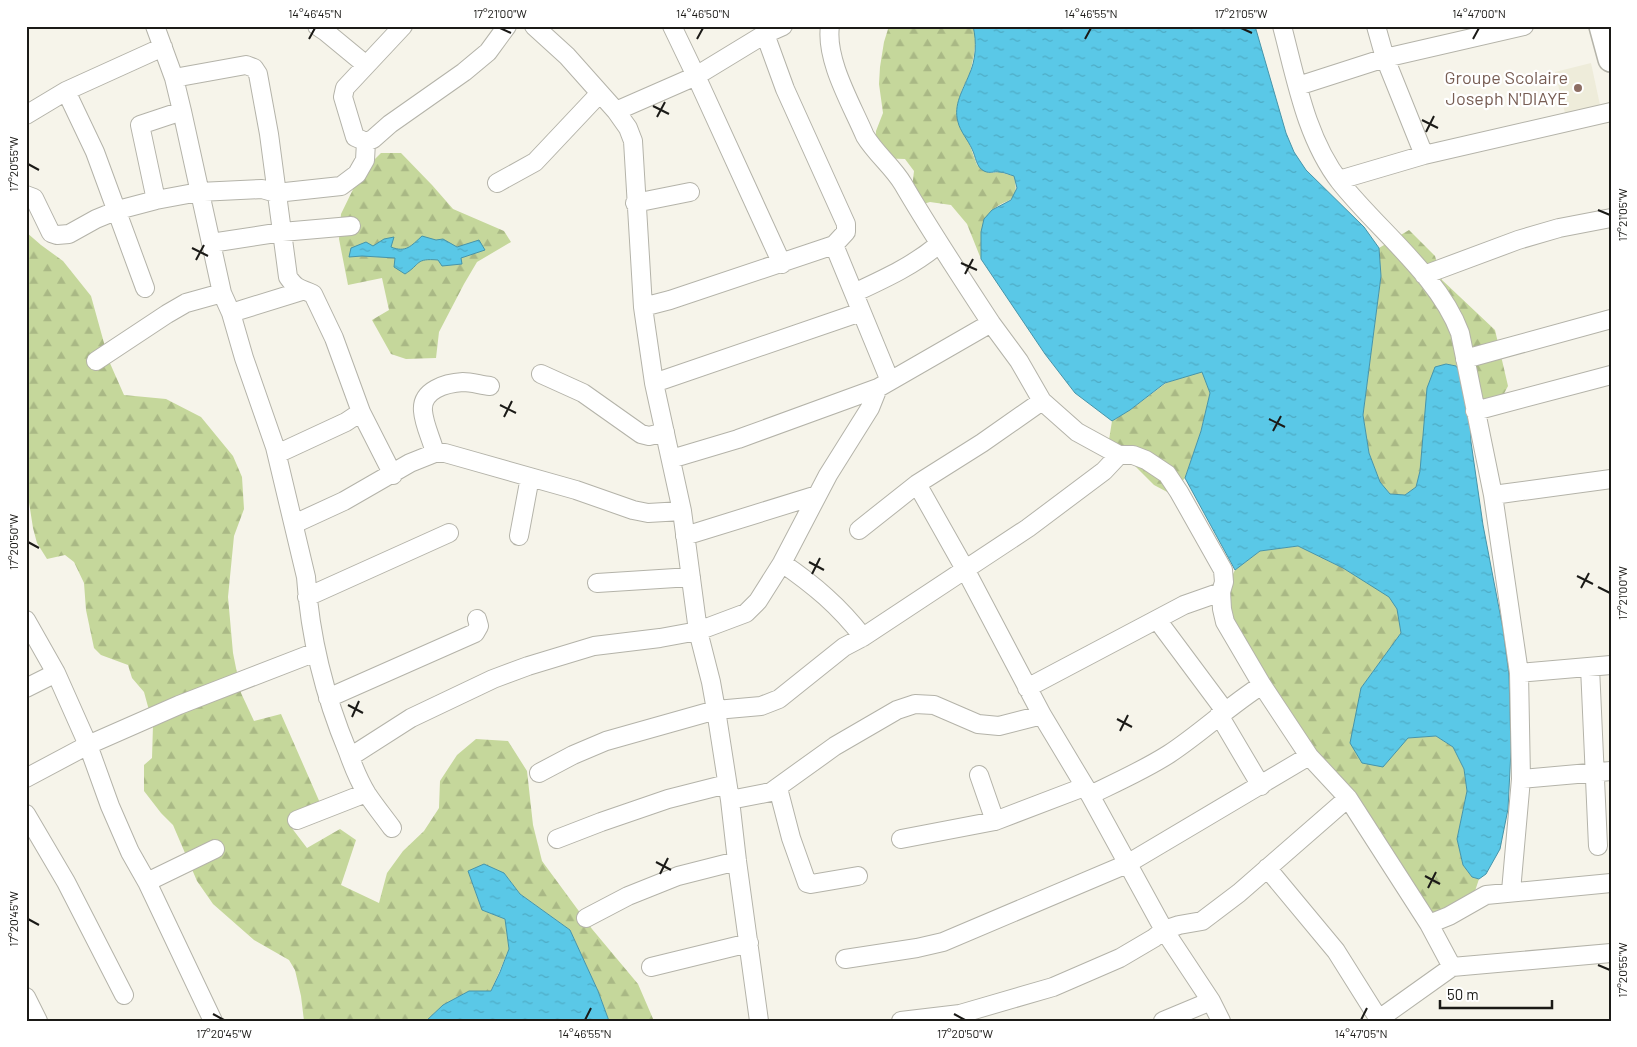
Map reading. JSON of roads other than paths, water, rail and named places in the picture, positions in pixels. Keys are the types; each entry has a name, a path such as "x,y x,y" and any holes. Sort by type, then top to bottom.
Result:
{"main road":[{"path":"1602,26 1611,59"}],"street":[{"path":"155,26 174,78 222,293 231,313 244,358 277,454 306,577 307,598 316,652 328,698 366,793 392,828"},
{"path":"317,26 366,65"},
{"path":"366,142 355,137 343,97 345,88 403,26"},
{"path":"366,142 464,72 488,52 507,26"},
{"path":"534,26 567,56 616,111 628,128 632,141 643,307 654,384 682,511 698,631 716,710 729,792 736,861 759,1021"},
{"path":"672,26 782,264"},
{"path":"616,111 696,76 765,34 783,26"},
{"path":"830,26 828,35 830,54 870,145 902,183 939,244 991,323 1019,361 1042,402 1077,432 1119,455 1133,455 1146,460 1167,474 1179,492 1223,570 1224,582 1221,592 1225,622 1262,685 1309,756 1348,798 1429,924 1452,967"},
{"path":"1282,26 1298,86 1318,146 1339,180 1369,216 1424,275 1450,311 1460,334 1494,495 1519,673 1521,779 1511,891"},
{"path":"1376,26 1385,58 1424,155"},
{"path":"1298,86 1385,58 1485,31 1524,26"},
{"path":"643,307 782,264 834,245 846,232 846,224 785,89 765,34"},
{"path":"26,115 66,91 163,47"},
{"path":"174,78 246,65 254,68 258,74 269,134 288,277 302,291 312,294 334,338 361,412 393,475"},
{"path":"66,91 95,152 118,210 145,288"},
{"path":"497,183 535,162 600,93"},
{"path":"156,200 140,125 182,111"},
{"path":"1339,180 1424,155 1611,112"},
{"path":"26,195 34,198 51,232 57,235 69,234 96,219 118,210 156,200 199,192 262,190 276,193 341,186 357,174 364,160 366,142"},
{"path":"635,203 690,192"},
{"path":"1424,275 1518,240 1559,228 1611,218"},
{"path":"211,243 282,232 351,226"},
{"path":"854,293 898,272 922,258 939,244"},
{"path":"350,757 411,718 493,679 594,646 660,638 698,631 746,612 758,601 782,563 828,475 884,384 861,312 834,245"},
{"path":"231,313 302,291"},
{"path":"96,361 186,303 222,293"},
{"path":"654,384 861,312"},
{"path":"1465,360 1611,319"},
{"path":"671,459 738,439 884,384 991,323"},
{"path":"541,374 583,393 642,434 649,436 665,432"},
{"path":"1475,411 1611,375"},
{"path":"435,453 423,410 428,394 435,389 447,385 464,382 490,386"},
{"path":"859,530 917,484 982,444 1042,402"},
{"path":"277,454 346,422 361,412"},
{"path":"294,524 344,501 393,475 410,463 435,453 445,453 576,490 634,510 648,513 682,511"},
{"path":"539,774 573,755 606,741 716,710 760,706 779,698 836,653 864,637 1028,528 1104,471 1119,455"},
{"path":"519,536 530,477"},
{"path":"1494,495 1611,478"},
{"path":"917,484 965,569 1027,688 1164,930 1222,1021"},
{"path":"685,536 817,495"},
{"path":"307,598 449,533"},
{"path":"782,563 815,586 849,619 864,637"},
{"path":"597,583 691,576"},
{"path":"1027,688 1184,605 1221,592"},
{"path":"328,698 476,634 479,626 477,619"},
{"path":"26,620 56,673 88,745 110,806 130,852 147,882 213,1021"},
{"path":"1158,620 1222,713 1261,786"},
{"path":"26,778 88,745 179,705 316,652"},
{"path":"1519,673 1611,665"},
{"path":"1590,666 1603,772 1598,846"},
{"path":"26,688 56,673"},
{"path":"901,839 995,821 1132,774 1168,754 1198,734 1222,713 1262,685"},
{"path":"557,839 668,798 729,792 771,792 835,746 897,710 915,704 934,705 978,724 999,726 1042,715"},
{"path":"845,959 943,942 1127,864 1309,756"},
{"path":"1521,779 1603,772"},
{"path":"979,775 995,821"},
{"path":"778,788 791,838 807,883 811,884 858,876"},
{"path":"297,820 366,793"},
{"path":"901,1021 960,1014 1053,987 1120,958 1164,930 1202,921 1239,894 1348,798"},
{"path":"26,814 66,882 124,995"},
{"path":"147,882 215,849"},
{"path":"586,918 628,896 678,876 736,861"},
{"path":"1267,868 1336,951 1380,1020 1452,967 1611,953"},
{"path":"1429,924 1449,916 1486,895 1511,891 1611,883"},
{"path":"651,968 749,943"},
{"path":"26,997 38,1021"},
{"path":"1163,1021 1211,1001"}],"water":[{"path":"973,26 1255,26 1286,133 1294,152 1306,170 1364,227 1379,248 1381,276 1363,415 1369,453 1380,482 1390,494 1405,495 1416,487 1420,471 1427,388 1435,367 1446,364 1456,366 1463,377 1470,417 1471,442 1483,525 1503,629 1509,675 1511,750 1508,809 1500,849 1486,874 1479,879 1472,877 1463,865 1457,839 1467,791 1464,769 1453,747 1436,736 1408,738 1383,767 1362,763 1350,743 1361,688 1401,633 1397,609 1389,597 1343,568 1298,546 1260,551 1235,570 1185,478 1201,431 1210,393 1202,372 1165,383 1130,410 1112,421 1075,393 1045,354 981,259 981,232 984,219 992,210 1011,200 1017,188 1014,176 1001,172 986,172 979,167 958,122 958,104 974,57 975,38"},
{"path":"422,236 436,240 443,239 457,247 479,240 485,250 461,258 462,264 442,266 438,260 425,260 419,262 405,274 394,267 395,258 349,257 351,248 366,242 373,246 384,239 394,237 391,247 404,249 408,248"},
{"path":"484,864 504,873 520,894 570,930 598,991 609,1021 426,1021 443,1005 469,991 491,991 509,949 505,919 482,910 468,871"}],"place":[{"name":"Groupe Scolaire Joseph N'DIAYE","path":"1578,88"}]}
